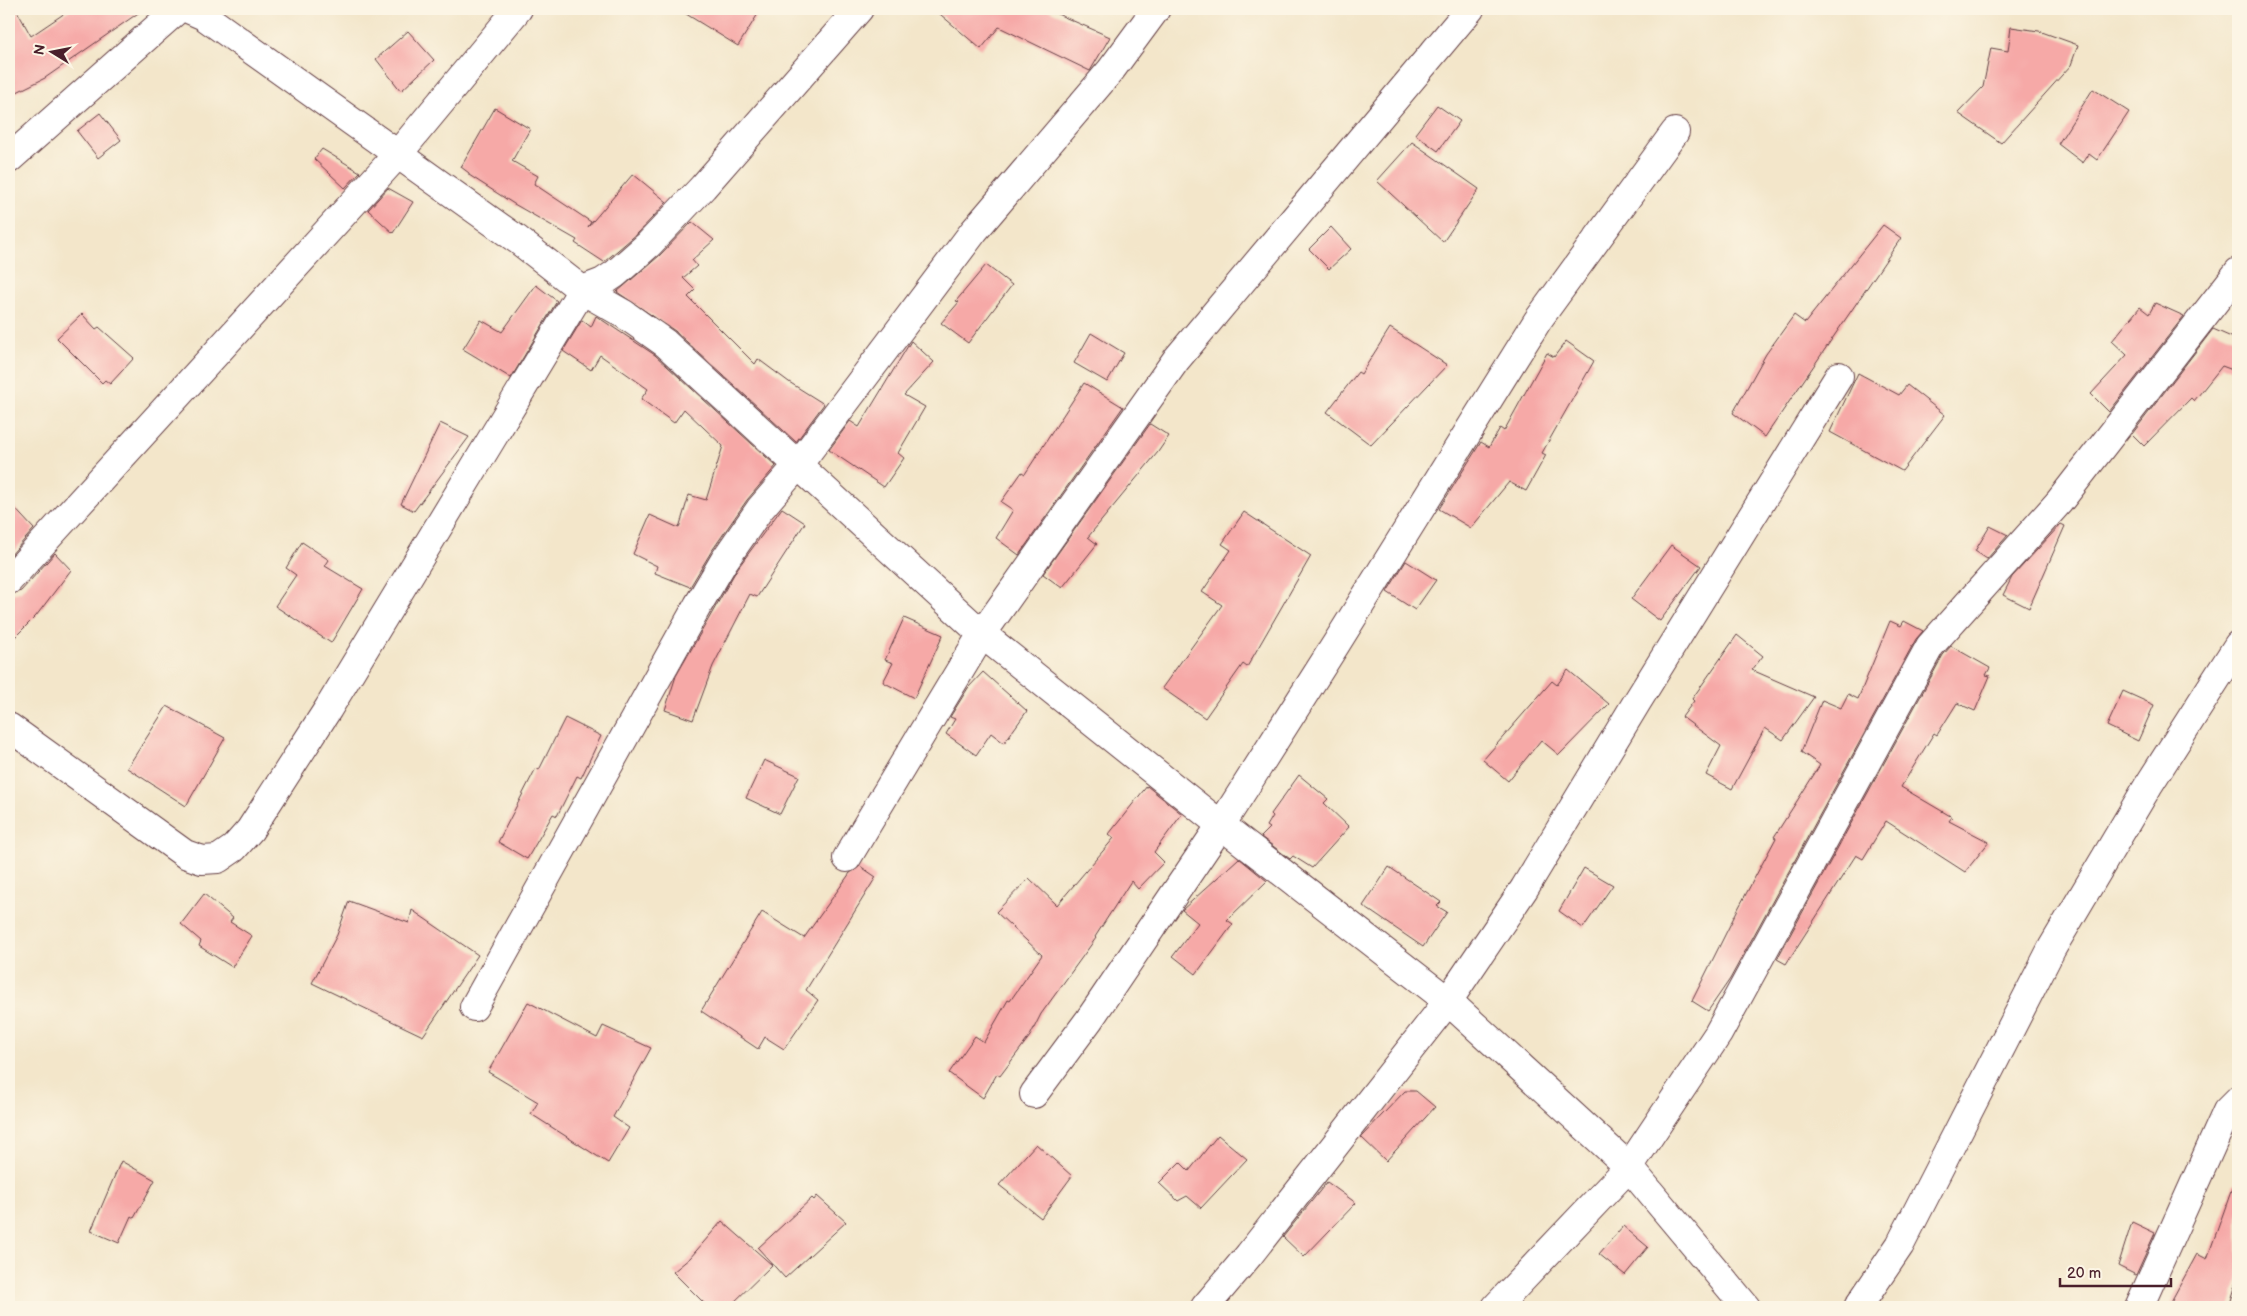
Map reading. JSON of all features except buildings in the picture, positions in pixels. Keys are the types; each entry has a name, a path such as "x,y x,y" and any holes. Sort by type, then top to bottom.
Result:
{"street":[{"path":"9,159 178,9"},
{"path":"9,580 398,154 518,9"},
{"path":"9,727 185,854 202,860 218,859 234,848 250,830 328,709 582,290 603,282 615,274 649,244 716,172 859,9"},
{"path":"474,1007 724,561 760,509 798,464 974,231 1111,70 1156,9"},
{"path":"847,858 982,634 1176,360 1470,9"},
{"path":"201,11 518,240 582,290 624,314 665,343 982,634 1221,825 1448,1001 1629,1167 1746,1307"},
{"path":"1034,1094 1088,1020 1221,825 1538,320 1674,132"},
{"path":"1496,1307 1629,1167 1718,1034 1930,646 2059,502 2238,272"},
{"path":"1205,1307 1249,1255 1448,1001 1524,889 1839,376"},
{"path":"1858,1307 1900,1245 2052,948 2148,786 2238,645"},
{"path":"2139,1307 2227,1111 2238,1100"}]}
